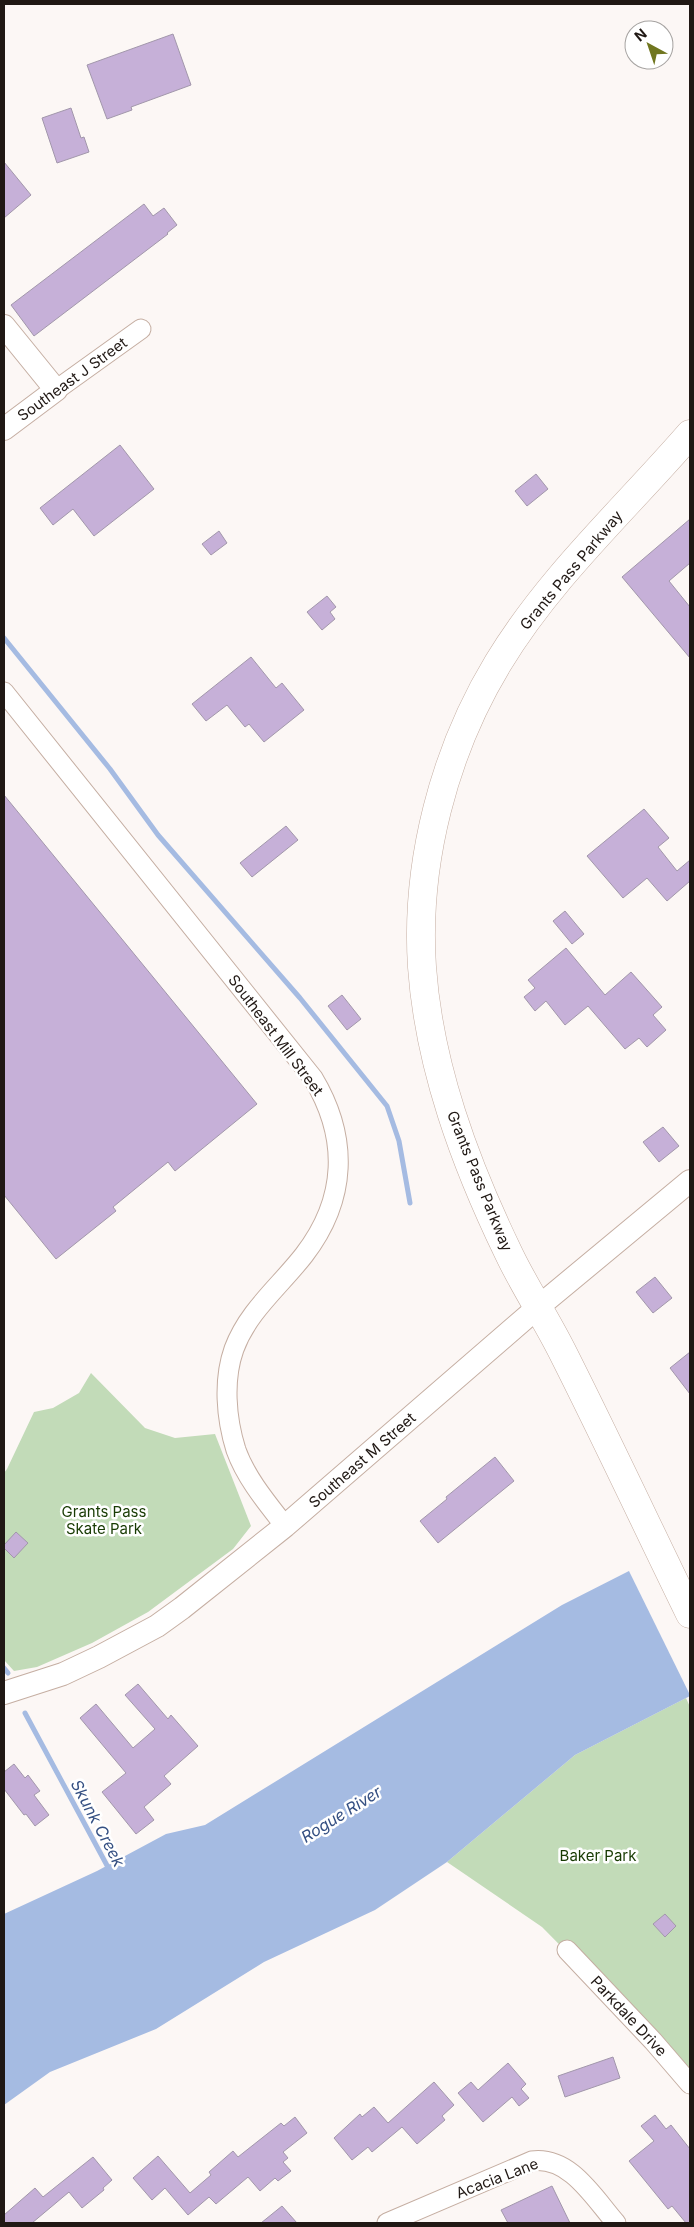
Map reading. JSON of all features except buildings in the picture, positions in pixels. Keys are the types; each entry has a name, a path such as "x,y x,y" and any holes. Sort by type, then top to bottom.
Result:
{"highway":[{"name":"Grants Pass Parkway","path":"690,434 566,571 527,620 483,690 462,735 443,790 430,845 423,897 422,960 426,1002 437,1059 459,1134 479,1186 508,1251 560,1348 690,1614"}],"street":[{"path":"4,326 56,390"},
{"name":"Southeast J Street","path":"4,429 141,330"},
{"name":"Southeast Mill Street","path":"4,692 313,1078 331,1114 339,1151 335,1190 328,1212 320,1232 304,1255 266,1297 243,1331 235,1348 227,1382 228,1408 236,1450 259,1494 285,1526"},
{"name":"Southeast M Street","path":"4,1693 63,1674 157,1626 285,1526 537,1308 690,1181"},
{"name":"Parkdale Drive","path":"567,1950 654,2041 690,2084"},
{"name":"Acacia Lane","path":"387,2223 532,2161 544,2160 568,2169 616,2223"}],"green space":[{"name":"Grants Pass Skate Park","path":"91,1373 145,1428 175,1438 215,1434 251,1526 233,1549 148,1612 92,1643 37,1667 14,1671 4,1660 4,1473 34,1412 53,1408 79,1393"},
{"name":"Baker Park","path":"686,1698 690,1707 690,2090 623,2009 542,1927 447,1862 575,1755"}],"water":[{"name":"Rogue River","path":"690,1540 690,1696 575,1755 447,1862 375,1910 264,1962 156,2029 50,2072 4,2105 4,1914 97,1871 166,1834 205,1825 562,1605"}],"pier":[{"path":"689,1538 690,1542 690,1695 628,1569"}],"waterway":[{"path":"4,638 110,769 158,835 300,998 387,1106 399,1141 410,1203"},
{"name":"Skunk Creek","path":"4,1668 8,1673"},
{"name":"Skunk Creek","path":"25,1713 110,1871"}]}
